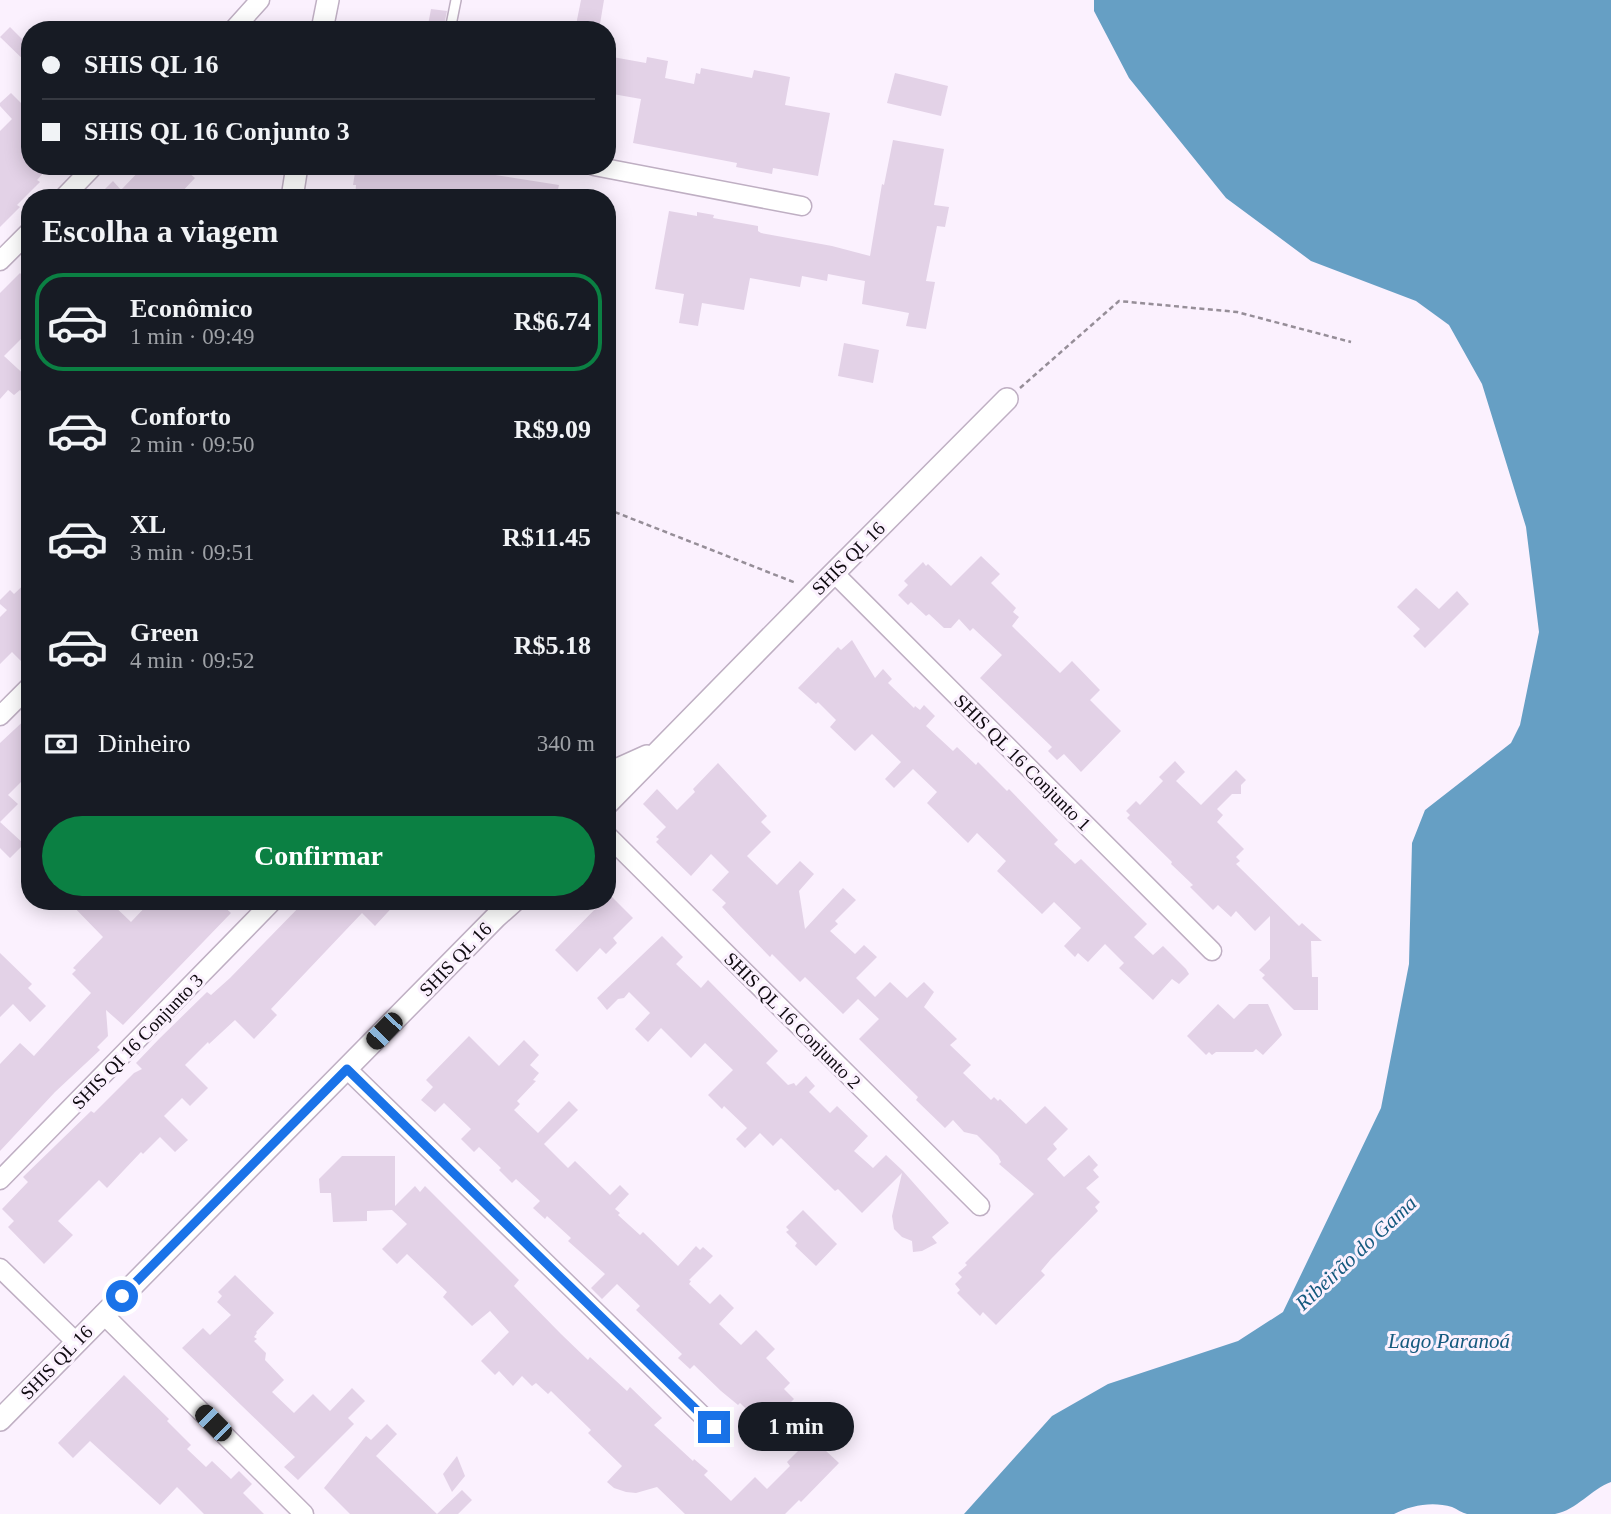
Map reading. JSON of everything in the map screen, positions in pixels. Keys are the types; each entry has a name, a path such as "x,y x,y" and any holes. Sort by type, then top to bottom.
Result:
{"street":[{"path":"241,21 260,0"},
{"path":"324,21 328,0"},
{"path":"616,170 802,206"},
{"path":"72,189 85,175"},
{"path":"0,261 21,240"},
{"name":"SHIS QL 16","path":"616,795 1007,399"},
{"name":"SHIS QL 16 Conjunto 1","path":"834,573 1212,951"},
{"path":"0,716 21,695"},
{"name":"SHIS QL 16","path":"616,771 662,749"},
{"name":"SHIS QL 16 Conjunto 2","path":"616,844 980,1206"},
{"name":"SHIS QI 16 Conjunto 3","path":"0,1180 264,910"},
{"name":"SHIS QL 16","path":"0,1420 501,910"},
{"path":"347,1069 714,1427"},
{"path":"0,1268 76,1342"},
{"path":"103,1314 304,1514"}],"lane":[{"path":"452,21 456,0"}],"path":[{"path":"1007,399 1119,301 1237,312 1351,342"},
{"path":"616,513 816,591"}],"water":[{"name":"Lago Paranoá","path":"1094,0 1611,0 1611,1482 1563,1512 1467,1514 1445,1505 1430,1504 1394,1514 964,1514 1052,1416 1108,1384 1238,1341 1283,1312 1381,1108 1409,964 1412,843 1425,810 1511,743 1520,725 1539,632 1526,527 1482,384 1449,325 1416,301 1311,261 1226,198 1129,78 1094,11"}],"building":[{"path":"581,0 604,0 600,21 577,21"},
{"path":"431,9 447,11 445,21 429,21"},
{"path":"10,27 21,38 21,57 0,37"},
{"path":"647,57 668,61 665,78 694,84 696,73 700,74 701,68 752,78 754,70 790,77 785,105 830,113 818,176 773,168 772,174 736,167 737,163 633,143 641,99 616,95 616,58 646,63"},
{"path":"895,73 948,86 941,116 887,103"},
{"path":"11,93 21,103 21,175 42,175 37,180 40,182 33,189 21,189 21,201 17,205 20,207 0,227 0,131 12,119 0,103"},
{"path":"893,140 944,149 934,205 949,207 945,227 937,226 926,281 935,282 926,329 906,326 909,313 862,304 865,281 828,274 827,281 802,276 800,287 750,278 744,310 702,303 698,326 679,323 684,294 655,289 669,211 697,216 697,212 714,215 713,218 758,226 761,233 870,256 882,184 884,185"},
{"path":"135,175 191,175 195,178 185,189 122,189"},
{"path":"355,175 495,175 559,185 558,189 356,189 356,185 353,185"},
{"path":"113,181 120,189 105,189"},
{"path":"20,273 21,339 4,356 21,372 21,391 14,395 8,390 0,399 0,293"},
{"path":"844,343 879,350 873,383 838,376"},
{"path":"981,556 1000,574 991,583 1016,608 1013,612 1019,617 1012,626 1060,673 1072,661 1100,690 1090,700 1121,731 1081,772 1064,754 1057,760 1048,751 1052,747 980,678 1002,655 973,628 970,631 959,619 951,628 944,628 929,614 926,616 911,602 908,605 898,595 908,585 904,581 923,562 951,586"},
{"path":"21,587 21,661 12,652 0,664 0,617 7,610 0,604 0,600 10,590 14,594"},
{"path":"1416,588 1439,609 1457,591 1469,604 1425,648 1413,636 1420,629 1397,607"},
{"path":"852,640 875,678 883,669 892,679 888,683 914,708 915,706 920,710 924,705 935,716 926,726 953,751 957,747 976,765 978,762 1007,791 1009,789 1058,840 1054,844 1075,864 1081,859 1147,924 1134,937 1153,955 1163,946 1186,969 1189,974 1179,984 1172,979 1153,1000 1119,968 1124,963 1105,944 1088,962 1078,953 1075,957 1064,946 1081,928 1054,902 1042,914 997,871 1006,861 977,833 968,843 927,803 937,792 913,769 894,788 885,779 901,762 872,734 855,751 830,727 836,720 818,702 816,704 798,688 838,647 841,650"},
{"path":"21,723 21,782 8,795 18,804 0,822 0,743"},
{"path":"1175,761 1185,772 1176,781 1201,805 1236,770 1246,780 1241,785 1241,794 1232,794 1217,809 1223,815 1217,822 1244,849 1236,857 1240,861 1236,864 1299,926 1302,923 1322,941 1311,941 1312,977 1318,977 1318,1010 1294,1010 1262,978 1265,975 1259,970 1270,959 1270,916 1255,931 1236,911 1231,917 1218,905 1213,910 1190,887 1193,885 1172,862 1127,818 1130,815 1126,811 1136,801 1140,805 1163,781 1159,777"},
{"path":"718,763 767,816 761,822 771,832 747,856 777,885 800,861 814,874 799,891 805,929 843,888 856,900 835,921 838,924 830,931 855,954 864,945 877,957 856,978 875,997 890,982 907,998 924,982 934,992 924,1007 957,1039 950,1045 971,1065 963,1073 991,1100 994,1097 998,1101 1000,1099 1026,1124 1045,1106 1068,1129 1053,1144 1057,1149 1047,1159 1064,1177 1089,1155 1098,1165 1093,1170 1099,1177 1086,1188 1100,1202 1095,1207 1098,1211 1041,1271 1045,1275 996,1325 983,1312 980,1316 957,1293 960,1290 955,1284 962,1277 958,1273 1034,1194 999,1164 1001,1162 998,1156 977,1135 964,1132 953,1120 945,1128 916,1100 918,1097 859,1039 879,1019 858,999 843,1014 805,977 800,982 772,954 770,957 738,924 722,907 726,903 712,890 729,872 711,854 691,876 656,842 659,839 656,837 666,827 643,804 657,789 677,810"},
{"path":"0,822 21,841 21,847 10,858 0,848"},
{"path":"616,901 633,918 613,938 617,943 606,954 600,948 577,972 555,950 594,910 616,910"},
{"path":"77,910 118,910 131,922 142,910 228,910 231,913 123,1025 106,1010 108,1036 97,1047 100,1050 55,1092 0,1151 0,1064 20,1043 34,1056 91,993 72,974 76,970 73,968 103,937"},
{"path":"296,910 390,910 375,926 362,913 271,1009 277,1015 254,1039 235,1020 185,1065 208,1088 190,1106 182,1098 164,1116 188,1140 175,1152 160,1137 143,1154 141,1152 107,1188 99,1180 58,1221 73,1235 44,1264 8,1227 14,1221 2,1209 28,1182 23,1177 91,1111 94,1113 134,1073 142,1069 136,1063 159,1039 207,992 211,995"},
{"path":"662,936 683,957 676,964 701,988 708,980 778,1051 766,1063 788,1085 794,1083 796,1086 806,1076 815,1086 809,1092 830,1113 837,1106 868,1136 854,1151 873,1168 886,1155 903,1171 949,1223 932,1237 937,1243 922,1251 913,1252 912,1241 902,1237 894,1229 892,1216 902,1173 862,1213 838,1189 835,1191 781,1138 773,1146 760,1133 745,1148 736,1139 747,1128 708,1095 733,1070 705,1043 691,1058 661,1028 648,1042 635,1029 650,1013 629,992 607,1010 597,998"},
{"path":"0,953 32,984 28,988 46,1006 30,1022 13,1004 0,1017"},
{"path":"1218,1004 1234,1019 1249,1004 1268,1004 1282,1035 1263,1055 1256,1049 1253,1052 1216,1052 1212,1055 1209,1052 1206,1055 1187,1036"},
{"path":"469,1036 499,1066 524,1040 539,1055 530,1065 539,1073 533,1080 536,1081 517,1101 520,1104 514,1110 538,1133 569,1101 578,1110 544,1144 568,1168 575,1161 610,1195 620,1185 629,1194 615,1209 620,1213 618,1215 640,1235 643,1232 678,1266 696,1246 700,1250 703,1247 713,1256 689,1280 689,1284 710,1304 720,1294 734,1308 719,1324 741,1345 756,1330 775,1349 766,1358 790,1383 784,1389 794,1399 791,1402 811,1422 814,1419 835,1440 825,1450 839,1463 801,1502 799,1500 785,1514 685,1514 657,1487 636,1493 614,1488 607,1482 622,1466 588,1433 591,1430 551,1391 548,1394 536,1383 532,1386 522,1376 513,1386 499,1371 495,1375 481,1361 509,1332 490,1311 472,1326 443,1297 447,1292 407,1254 397,1264 382,1249 407,1224 392,1210 367,1211 367,1221 333,1222 331,1193 320,1193 319,1179 342,1156 395,1156 395,1206 415,1186 420,1192 425,1186 519,1280 514,1286 561,1334 627,1391 630,1387 662,1418 654,1425 693,1461 694,1459 708,1471 704,1475 731,1501 755,1477 767,1489 790,1466 787,1462 806,1443 784,1421 780,1425 776,1421 772,1425 767,1420 763,1425 694,1365 690,1369 678,1358 682,1354 636,1310 640,1306 617,1284 602,1299 591,1288 605,1274 568,1241 571,1238 547,1216 545,1219 533,1208 540,1201 516,1179 512,1183 479,1147 474,1152 461,1139 471,1129 444,1103 435,1112 421,1100 433,1087 426,1080"},
{"path":"803,1210 837,1244 816,1266 795,1246 797,1243 786,1232 789,1230 786,1227"},
{"path":"235,1275 274,1313 254,1337 257,1339 254,1341 266,1353 265,1360 284,1380 272,1392 294,1413 313,1394 330,1411 352,1388 365,1401 348,1418 354,1424 298,1480 284,1467 295,1457 182,1348 203,1328 210,1335 231,1315 217,1302 222,1296 218,1292"},
{"path":"124,1375 169,1419 167,1421 191,1445 187,1449 206,1467 212,1461 231,1479 239,1471 252,1484 243,1493 264,1514 204,1514 177,1487 160,1505 90,1441 73,1458 58,1443"},
{"path":"387,1424 397,1434 376,1456 437,1514 350,1514 324,1488 366,1436 371,1440"},
{"path":"457,1456 465,1476 452,1492 443,1474"},
{"path":"462,1490 472,1500 458,1514 437,1514"}],"route":[{"path":"122,1296 347,1069 714,1427"}],"water label":[{"name":"Ribeirão do Gama","path":"1356,1253"}]}
